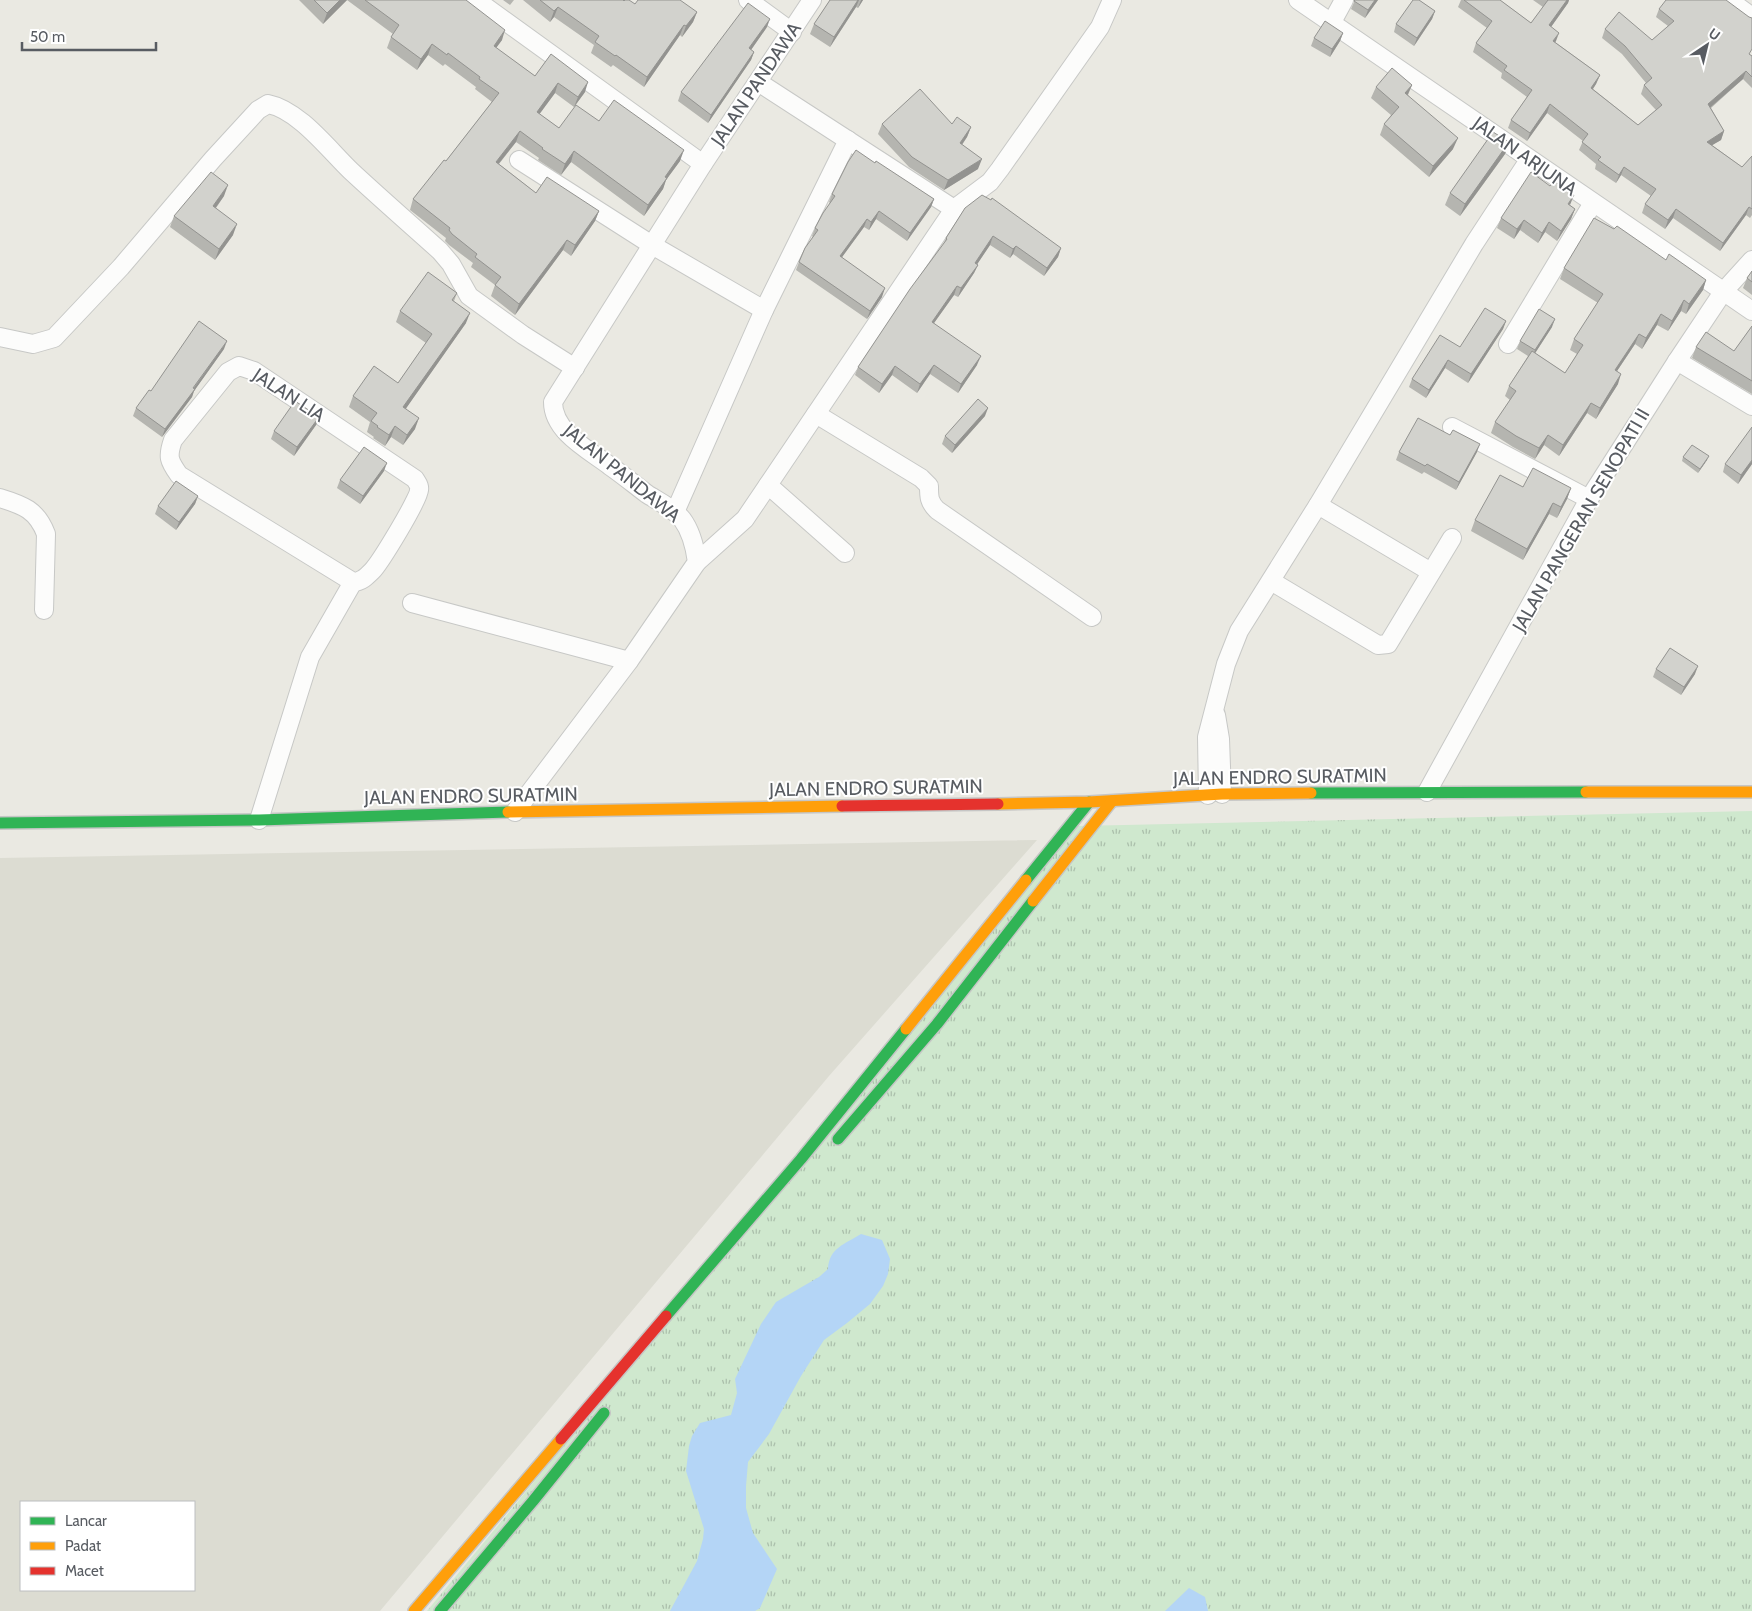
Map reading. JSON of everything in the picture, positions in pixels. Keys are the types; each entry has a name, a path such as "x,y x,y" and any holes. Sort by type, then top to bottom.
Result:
{"street":[{"path":"476,0 703,164"},
{"path":"748,0 792,32"},
{"name":"JALAN PANDAWA","path":"697,562 695,546 682,519 566,432 553,410 553,402 703,164 812,0"},
{"path":"515,812 629,661 697,562 745,519 954,209 990,182 1000,169 1100,27 1112,0"},
{"name":"JALAN ARJUNA","path":"1298,0 1752,311"},
{"path":"1332,22 1344,0"},
{"path":"1729,0 1752,18"},
{"path":"758,82 954,209"},
{"path":"0,337 33,344 54,338 121,267 213,159 258,110 268,104 275,106 308,126 350,169 440,251 451,264 469,296 523,335 574,368"},
{"path":"675,512 764,310 848,140"},
{"path":"519,160 652,245 764,310"},
{"path":"1215,795 1220,739 1215,710 1226,664 1239,631 1318,506 1474,244 1529,160"},
{"path":"1508,344 1593,203"},
{"name":"JALAN PANGERAN SENOPATI II","path":"1427,792 1589,499 1723,292 1752,260"},
{"path":"1677,361 1752,406"},
{"name":"JALAN LIA","path":"239,366 254,371 415,479 419,485 419,491 406,518 374,569 360,582 353,582 179,475 170,462 169,452 173,440 228,372 239,366"},
{"path":"816,414 921,478 928,486 929,498 937,510 1092,617"},
{"path":"1452,426 1589,499"},
{"path":"768,485 845,554"},
{"path":"0,498 21,504 42,522 46,534 44,610"},
{"path":"1318,506 1431,572"},
{"path":"1271,581 1378,645 1388,644 1452,538"},
{"name":"JALAN LIA","path":"259,820 310,656 353,582"},
{"path":"412,603 629,661"},
{"name":"JALAN ENDRO SURATMIN","path":"0,823 259,820 515,812 1089,802 1215,795 1427,792 1752,792"},
{"path":"828,1150 937,1024 1112,801"},
{"path":"414,1611 801,1159 1089,802"},
{"path":"440,1611 612,1404"}],"shaded area":[{"path":"1037,840 829,1076 380,1611 0,1611 0,858"}],"green space":[{"path":"1752,811 1752,1611 427,1611 1078,826"}],"water":[{"path":"861,1234 882,1240 890,1259 888,1274 883,1286 870,1304 824,1340 801,1376 769,1434 748,1462 746,1508 753,1533 777,1569 760,1608 755,1611 670,1611 697,1561 703,1539 704,1529 686,1471 692,1436 700,1423 731,1415 737,1393 735,1379 761,1324 776,1302 819,1277 828,1269 831,1256 835,1251"},
{"path":"1189,1588 1205,1597 1208,1611 1165,1611"}],"building":[{"path":"314,0 340,0 327,13"},
{"path":"365,0 466,0 505,30 494,46 535,76 551,54 588,82 578,97 558,83 537,112 559,128 576,105 599,121 614,100 684,150 648,205 574,151 565,164 542,149 520,131 496,162 536,193 547,177 599,211 575,245 567,240 519,304 495,285 501,277 475,257 477,254 452,234 449,230 450,228 413,199 444,160 446,161 499,93 448,53 447,55 432,44 421,59 391,37 399,25"},
{"path":"540,0 629,0 635,4 638,0 680,0 697,12 686,26 684,25 647,77 595,42 599,36 558,7 554,11"},
{"path":"830,0 858,0 834,37 814,24"},
{"path":"1355,0 1375,0 1368,10"},
{"path":"1413,0 1419,0 1435,11 1417,38 1396,24"},
{"path":"1464,0 1500,0 1531,23 1548,0 1567,0 1549,25 1559,33 1553,41 1600,75 1591,88 1638,125 1662,105 1644,85 1652,78 1625,46 1605,29 1619,12 1652,40 1674,21 1659,9 1666,0 1726,0 1752,18 1752,49 1749,54 1752,56 1752,77 1746,71 1708,104 1724,131 1707,142 1742,167 1752,156 1752,209 1749,207 1723,243 1676,209 1668,220 1645,204 1656,189 1624,167 1619,175 1598,160 1601,157 1582,142 1588,134 1550,104 1530,133 1511,120 1532,90 1504,70 1507,66 1476,43 1492,21"},
{"path":"748,3 770,19 749,48 754,52 711,115 681,92"},
{"path":"1325,21 1343,33 1332,49 1314,38"},
{"path":"1392,68 1412,85 1405,93 1458,138 1433,166 1384,124 1399,107 1376,87"},
{"path":"920,89 952,124 957,117 971,127 960,143 982,159 948,180 912,157 882,124"},
{"path":"1493,132 1509,142 1465,204 1450,193"},
{"path":"856,150 934,199 910,233 879,211 871,222 867,219 840,256 885,288 870,311 799,262 805,248 818,230 815,228 835,196 832,194"},
{"path":"211,172 228,185 213,206 237,224 219,249 174,216"},
{"path":"1531,172 1550,186 1554,181 1574,195 1568,204 1575,209 1561,231 1549,222 1542,233 1524,220 1517,229 1501,218"},
{"path":"982,195 991,200 992,198 1061,248 1047,268 1016,246 1013,249 993,236 975,263 978,265 961,288 957,286 932,322 981,356 961,384 934,365 920,384 895,366 882,384 858,367 910,289 947,239 965,208"},
{"path":"1594,218 1614,229 1617,226 1666,260 1669,254 1706,280 1689,304 1684,300 1672,321 1661,314 1646,338 1639,334 1615,370 1621,374 1600,408 1591,403 1563,445 1548,435 1539,448 1495,422 1516,391 1509,386 1532,351 1565,373 1583,345 1574,339 1603,294 1564,268"},
{"path":"1752,271 1752,282 1747,278"},
{"path":"428,272 457,293 452,300 470,313 403,407 419,418 407,435 395,426 389,435 371,421 377,413 353,396 374,366 398,383 432,334 400,311"},
{"path":"1485,308 1506,321 1471,374 1448,360 1429,390 1412,379 1440,335 1460,347"},
{"path":"1539,309 1555,319 1535,350 1520,341"},
{"path":"199,321 227,341 165,429 136,408 149,390 151,391"},
{"path":"1752,326 1752,381 1696,347 1706,332 1734,351"},
{"path":"978,399 988,408 955,445 945,436"},
{"path":"295,401 319,417 297,447 274,431"},
{"path":"1418,418 1450,435 1453,430 1480,444 1459,482 1427,464 1425,466 1399,452"},
{"path":"1752,427 1752,460 1741,475 1725,464"},
{"path":"1692,445 1709,456 1700,469 1683,457"},
{"path":"364,447 387,463 363,496 340,480"},
{"path":"1533,468 1571,488 1561,507 1553,503 1527,549 1475,520 1500,475 1523,487"},
{"path":"176,481 198,496 179,522 158,506"},
{"path":"1670,648 1698,666 1684,687 1656,669"}],"traffic: fast":[{"path":"1311,793 1586,792"},
{"path":"1026,880 1089,802"},
{"path":"0,823 259,820 508,812"},
{"path":"838,1139 937,1024 1033,901"},
{"path":"666,1316 801,1159 906,1029"},
{"path":"440,1611 604,1413"}],"traffic: slow":[{"path":"1586,792 1752,792"},
{"path":"998,804 1089,802 1222,794 1311,793"},
{"path":"1033,901 1112,801"},
{"path":"508,812 842,806"},
{"path":"906,1029 1026,880"},
{"path":"414,1611 561,1439"}],"traffic: jam":[{"path":"842,806 998,804"},
{"path":"561,1439 666,1316"}]}
